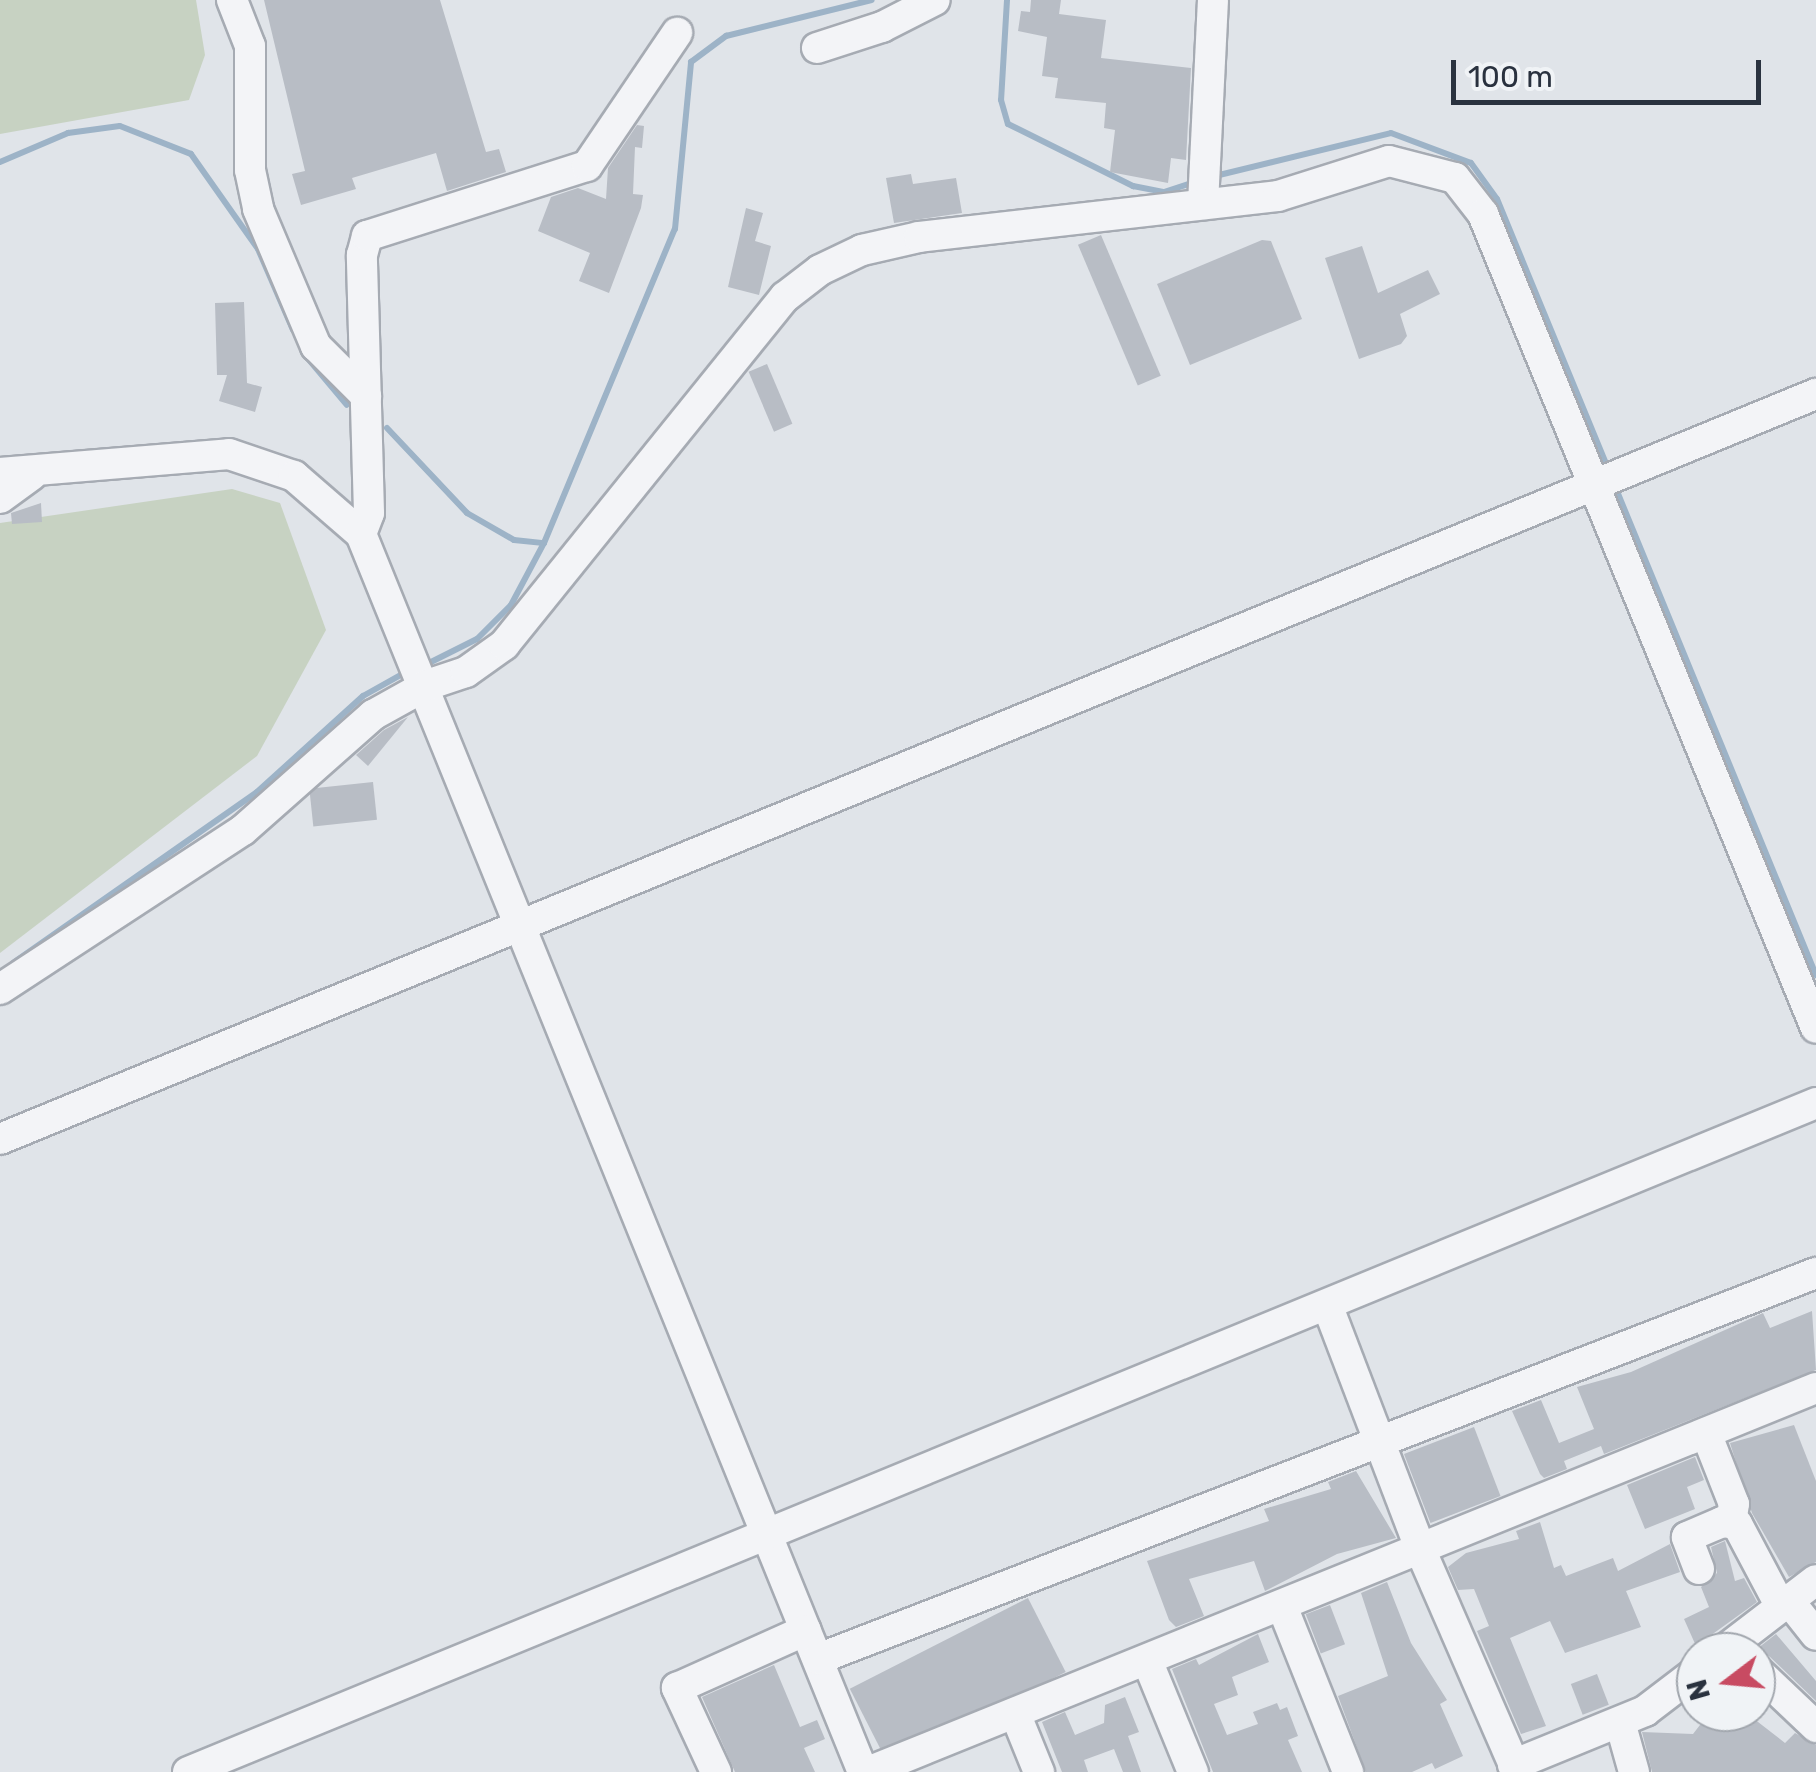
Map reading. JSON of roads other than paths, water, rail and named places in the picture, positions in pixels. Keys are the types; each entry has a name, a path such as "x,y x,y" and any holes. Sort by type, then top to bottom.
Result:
{"street":[{"path":"232,0 250,46 250,170 258,210 316,346 366,396"},
{"path":"817,48 882,27 935,0"},
{"path":"1203,204 1213,0"},
{"path":"361,534 370,513 366,236 587,166 677,33"},
{"path":"0,989 232,838 422,672 466,672 504,645 784,297 820,270 862,250 919,237 1278,196 1389,161 1455,178 1484,214 1607,479 1816,1028"},
{"path":"0,1139 1816,394"},
{"path":"0,473 32,475 229,454 294,476 361,534 422,672 866,1772 1816,1388"},
{"path":"0,498 32,475"},
{"path":"188,1772 1816,1103"},
{"path":"818,1659 1816,1273"},
{"path":"1328,1306 1421,1550 1515,1768 1646,1712 1676,1688"},
{"path":"1706,1433 1731,1493 1730,1522 1785,1604 1816,1635"},
{"path":"1699,1569 1687,1537 1730,1522"},
{"path":"1753,1632 1816,1580"},
{"path":"1282,1606 1348,1772"},
{"path":"716,1772 677,1688 806,1630"},
{"path":"1148,1660 1192,1772"},
{"path":"1776,1689 1816,1726"},
{"path":"1015,1713 1039,1772"},
{"path":"1620,1722 1634,1772"}],"waterway":[{"path":"387,428 467,513 514,540 544,543 675,229 691,62 726,36 872,0"},
{"path":"1007,0 1001,100 1008,124 1133,186 1164,192 1194,182"},
{"path":"0,162 68,133 120,126 191,154 258,249 293,330"},
{"path":"1211,177 1391,133 1471,163 1497,199 1608,468"},
{"path":"305,355 347,405"},
{"path":"1614,484 1816,975"},
{"path":"425,665 477,639 511,605 544,543"},
{"path":"13,963 257,792 363,696 408,671"}]}
